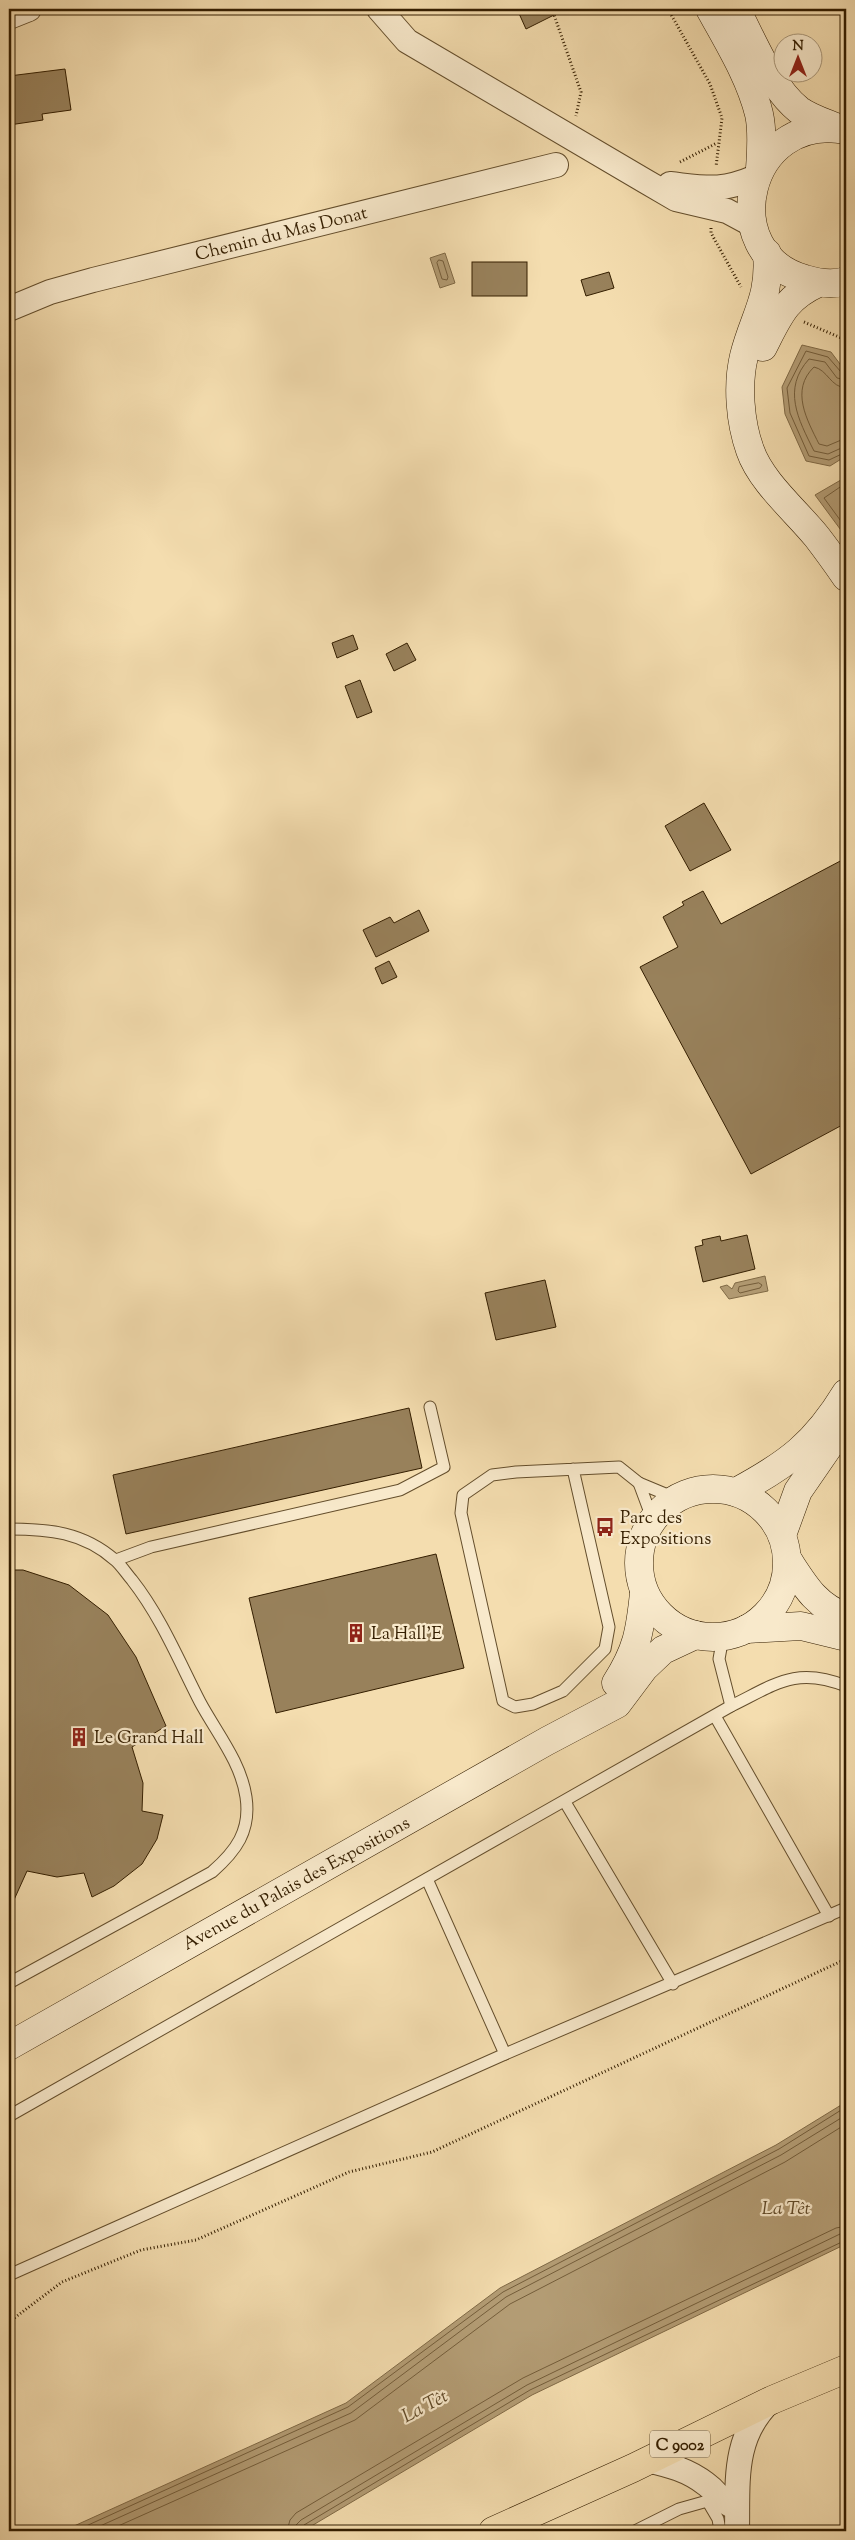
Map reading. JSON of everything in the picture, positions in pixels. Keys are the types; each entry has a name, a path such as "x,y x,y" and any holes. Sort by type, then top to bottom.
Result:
{"main road":[{"path":"710,9 738,61 759,114 762,132 758,173 751,201 753,225 767,253 781,267 799,278 838,283"},
{"path":"736,9 778,88 788,100 801,112 843,129"},
{"path":"758,173 774,150 794,136 816,129 843,129"},
{"path":"767,253 772,307"},
{"path":"838,283 800,291 772,307 744,355 740,378 743,419 750,451 768,480 818,537 846,577"},
{"path":"736,1492 772,1472 800,1452 828,1423 846,1393"},
{"path":"735,1633 764,1617 778,1600 786,1581 785,1548 798,1491 839,1432 846,1404"},
{"path":"846,1617 833,1612 814,1599 766,1511 756,1501 736,1492 708,1489 694,1490 675,1498 652,1518 643,1536 638,1555 638,1574 644,1593 656,1612 668,1622 695,1635 801,1626 846,1637"},
{"name":"Avenue du Palais des Expositions","path":"584,1720 608,1695 631,1659 640,1627 644,1593"},
{"name":"Avenue du Palais des Expositions","path":"9,2046 584,1720 617,1704 644,1668 663,1650 695,1635"},
{"name":"C 9002","path":"504,2526 622,2458 748,2395 846,2353"},
{"name":"C 9002","path":"504,2526 772,2400 846,2369"}],"street":[{"path":"9,17 29,9"},
{"path":"379,9 407,41 645,181 713,198 727,211 753,225"},
{"name":"Chemin du Mas Donat","path":"9,309 50,292 93,280 556,165"},
{"path":"713,198 758,173"},
{"path":"721,2503 737,2469 742,2449 757,2414 772,2400"},
{"path":"647,2460 674,2466 692,2474 709,2485 737,2531"}],"lane":[{"path":"116,1560 151,1547 400,1490 444,1467 430,1406"},
{"path":"573,1469 609,1627 605,1648 563,1691 533,1704 515,1707 503,1701 461,1512 463,1495 492,1475 573,1469 619,1467 639,1483 675,1498"},
{"path":"639,1483 652,1518"},
{"path":"9,1529 37,1529 73,1534 116,1560 148,1601 201,1704 234,1760 246,1796 246,1822 240,1841 231,1855 212,1872 9,1983"},
{"path":"731,1706 719,1659 735,1633"},
{"path":"9,2116 565,1802 731,1706 778,1683 800,1676 826,1678 846,1686"},
{"path":"715,1716 829,1916"},
{"path":"565,1802 673,1984"},
{"path":"427,1879 505,2054"},
{"path":"9,2275 505,2054 673,1984 846,1908"},
{"path":"635,2531 679,2509 721,2503 718,2519 720,2531"}],"path":[{"path":"552,9 581,92 579,112 566,134"},
{"path":"668,9 710,84 722,118 711,233 748,297 846,340"},
{"path":"9,2322 62,2282 141,2250 196,2240 349,2172 432,2152 846,1959"}],"water":[{"path":"445,253 455,283 440,288 430,258"},
{"path":"802,345 831,352 846,372 846,456 830,466 806,461 785,414 782,387"},
{"path":"846,477 846,537 815,495"},
{"path":"765,1276 768,1291 729,1299 720,1287 727,1285 732,1289 735,1283"},
{"name":"La Têt","path":"846,2102 846,2244 532,2395 303,2531 63,2531 346,2403 500,2288 776,2145"}],"building":[{"path":"517,9 566,9 526,29"},
{"path":"65,69 71,110 42,114 43,120 9,125 9,76"},
{"path":"472,262 527,262 527,296 472,296"},
{"path":"609,272 614,288 586,296 581,280"},
{"path":"353,635 358,649 337,658 332,643"},
{"path":"407,643 416,660 394,671 386,654"},
{"path":"360,680 372,712 357,718 345,686"},
{"path":"704,803 731,850 690,871 665,826"},
{"path":"846,858 846,1015 840,1018 846,1029 846,1123 751,1174 640,967 678,947 663,917 684,905 682,902 703,891 721,924"},
{"path":"419,910 429,931 376,957 363,930 390,917 394,923"},
{"path":"389,961 397,977 382,984 375,968"},
{"path":"747,1235 755,1269 703,1282 695,1247 703,1245 702,1240 720,1236 721,1241"},
{"path":"545,1280 556,1327 496,1340 485,1293"},
{"path":"409,1408 422,1468 126,1534 113,1475"},
{"name":"La Hall'E","path":"436,1554 464,1668 276,1713 249,1598"},
{"name":"Le Grand Hall","path":"9,1570 23,1570 69,1585 108,1615 136,1657 166,1726 132,1747 143,1783 142,1811 163,1815 157,1839 142,1864 114,1886 92,1897 84,1873 57,1877 27,1871 9,1911"}],"place":[{"name":"Parc des Expositions","path":"605,1527"},
{"name":"La Hall'E","path":"356,1633"},
{"name":"Le Grand Hall","path":"79,1737"}]}
